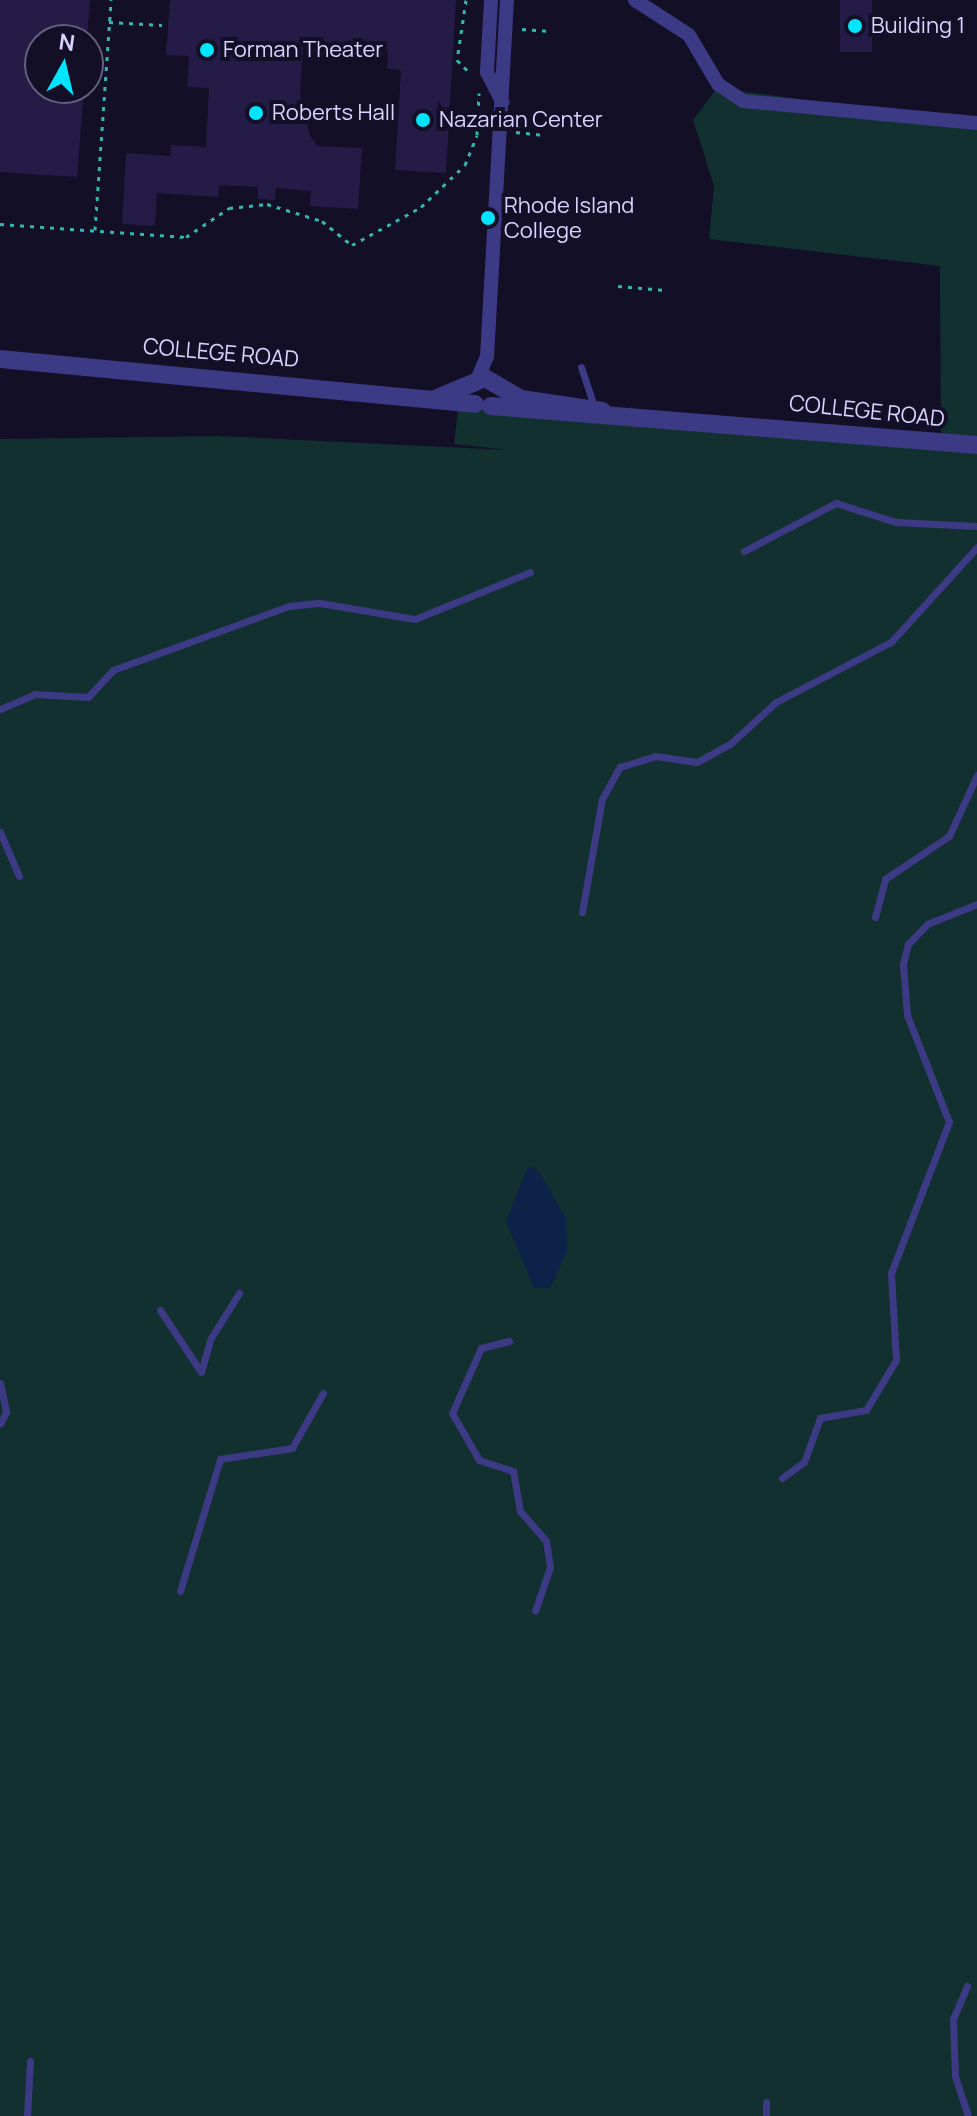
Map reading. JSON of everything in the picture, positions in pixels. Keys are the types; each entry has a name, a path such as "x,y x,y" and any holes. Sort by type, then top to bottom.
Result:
{"street":[{"path":"491,0 487,72 502,102"},
{"path":"484,391 507,0"},
{"path":"635,0 689,35 718,84 743,101 977,123"},
{"name":"COLLEGE ROAD","path":"0,359 437,398 484,391 599,412 977,445"}],"lane":[{"path":"581,367 599,412"},
{"path":"744,551 836,503 896,522 977,526"},
{"path":"582,912 602,799 620,767 655,756 697,762 730,744 776,702 891,642 977,547"},
{"path":"0,709 35,694 88,697 113,670 289,606 320,603 415,619 530,572"},
{"path":"875,917 885,879 949,836 977,775"},
{"path":"0,832 19,876"},
{"path":"782,1478 804,1462 820,1418 866,1410 896,1360 891,1273 949,1122 947,1101 907,1015 903,964 908,944 927,924 977,904"},
{"path":"160,1310 201,1372 211,1338 239,1293"},
{"path":"509,1341 481,1348 452,1413 479,1460 513,1471 520,1511 546,1541 550,1567 535,1611"},
{"path":"0,1383 6,1412 0,1424"},
{"path":"180,1591 220,1459 292,1448 323,1393"},
{"path":"967,1986 953,2019 955,2076 968,2116"},
{"path":"27,2116 30,2061"},
{"path":"766,2102 766,2116"}],"path":[{"path":"95,230 113,0"},
{"path":"0,224 186,237 229,208 267,204 322,221 352,245 390,229 444,188 477,135 480,82 457,60 466,0"},
{"path":"109,22 162,25"},
{"path":"618,286 665,290"}],"green space":[{"path":"717,88 977,123 977,2116 0,2116 0,439 218,436 508,450 454,444 458,410 483,409 941,445 940,266 709,239 714,186 693,120"}],"water":[{"path":"528,1166 538,1170 566,1218 567,1251 550,1288 534,1288 506,1221"}],"building":[{"path":"0,0 90,0 88,24 24,24 24,104 83,104 77,177 0,172"},
{"path":"170,0 456,0 446,173 395,170 401,70 387,69 388,51 303,46 300,94 310,136 318,146 362,148 358,209 310,206 311,191 276,188 275,200 258,199 258,187 219,185 218,197 157,193 155,226 122,224 126,153 170,156 171,145 206,147 209,88 187,87 189,56 166,55"},
{"name":"Building 1","path":"840,0 872,0 872,52 840,52"}],"place":[{"name":"Building 1","path":"855,26"},
{"name":"Forman Theater","path":"207,50"},
{"name":"Roberts Hall","path":"256,113"},
{"name":"Nazarian Center","path":"423,120"},
{"name":"Rhode Island College","path":"488,218"}]}
